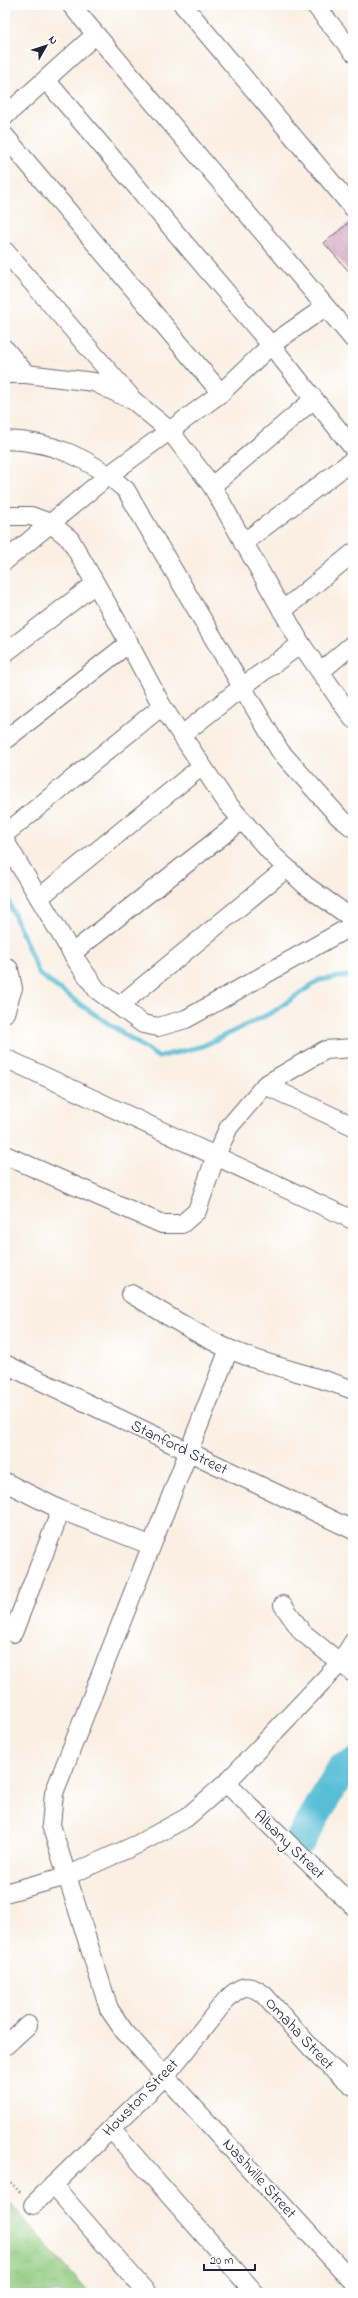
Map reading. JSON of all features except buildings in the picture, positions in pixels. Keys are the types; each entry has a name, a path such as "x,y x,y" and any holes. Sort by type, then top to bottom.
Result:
{"street":[{"path":"71,5 353,339"},
{"path":"183,5 353,208"},
{"path":"315,5 353,52"},
{"path":"5,116 95,35"},
{"path":"46,80 271,346 353,448"},
{"path":"5,136 221,393"},
{"path":"5,251 134,401 170,431 212,486 301,644 353,718"},
{"path":"5,561 109,475 221,393 271,346 325,307"},
{"path":"5,349 26,374"},
{"path":"5,374 26,374 94,382 134,401"},
{"path":"212,486 314,399"},
{"path":"5,440 18,440 62,449 86,460 109,475 126,490 280,751 339,817 353,828"},
{"path":"243,543 353,460"},
{"path":"5,516 31,516 50,523 70,539 162,706 241,821 287,868 323,899 353,919"},
{"path":"282,611 353,553"},
{"path":"5,653 95,584"},
{"path":"5,740 128,643"},
{"path":"182,735 242,686 301,644"},
{"path":"321,671 353,644"},
{"path":"5,834 162,706"},
{"path":"40,897 202,766"},
{"path":"72,954 241,821"},
{"path":"5,841 40,897 72,954 97,990 143,1024 158,1027 186,1019 353,925"},
{"path":"119,1006 287,868"},
{"path":"5,967 9,969 13,988 5,1013"},
{"path":"5,1155 162,1224 182,1224 196,1211 216,1155 229,1127 265,1085 325,1050 353,1048"},
{"path":"5,1058 353,1220"},
{"path":"265,1085 353,1126"},
{"path":"130,1294 229,1349 277,1366 324,1378 353,1390"},
{"name":"Nashville Street","path":"229,1349 187,1452 54,1793 51,1825 109,2009 124,2031 353,2282"},
{"name":"Stanford Street","path":"5,1364 353,1530"},
{"path":"5,1482 61,1510 150,1546"},
{"path":"13,1633 61,1510"},
{"path":"283,1605 302,1632 346,1668"},
{"path":"5,1893 67,1876 138,1844 186,1818 226,1783 346,1668 353,1642"},
{"name":"Albany Street","path":"226,1783 353,1906"},
{"name":"Houston Street","path":"33,2205 166,2076 226,2000 235,1991 243,1987"},
{"name":"Omaha Street","path":"243,1987 254,1988 264,1996 321,2059 353,2086"},
{"path":"5,2046 28,2025"},
{"path":"112,2129 255,2293"},
{"path":"53,2185 147,2293"}],"path":[{"path":"5,2177 33,2205"}],"green space":[{"path":"5,2198 89,2293 5,2293"}],"waterway":[{"path":"5,893 39,974 81,1005 158,1057 203,1046 273,1012 319,980 353,975"},
{"path":"300,1841 342,1769 353,1764"}]}
